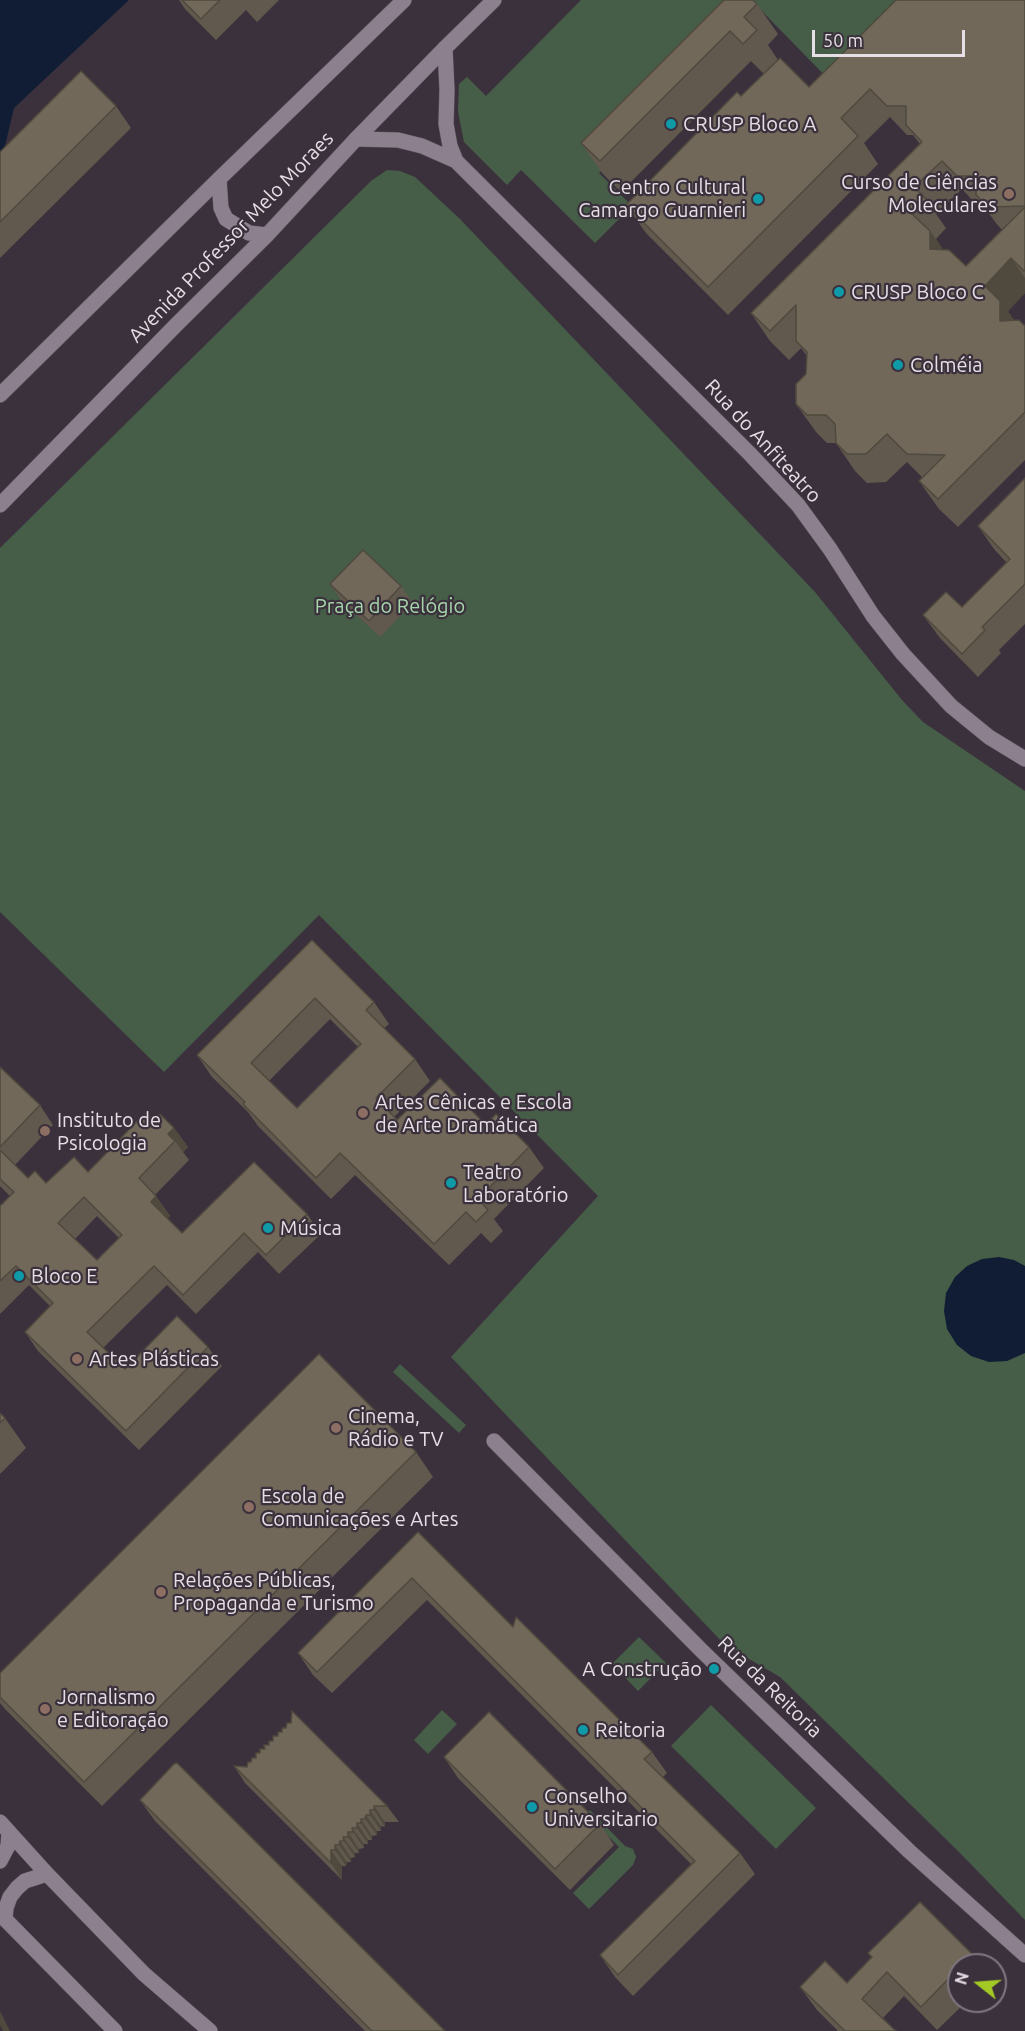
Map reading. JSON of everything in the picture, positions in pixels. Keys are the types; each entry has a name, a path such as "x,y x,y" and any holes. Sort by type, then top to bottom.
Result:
{"street":[{"path":"0,395 404,0"},
{"name":"Avenida Professor Melo Moraes","path":"0,505 191,309 267,235 356,139 494,0"},
{"name":"Rua do Anfiteatro","path":"445,48 446,124 450,146 456,161"},
{"name":"Rua do Anfiteatro","path":"356,139 398,140 422,146 456,161 749,453 798,505 830,549 873,616 903,654 951,706 989,737 1025,759"},
{"path":"219,179 221,208 226,219 249,233 267,235"},
{"name":"Rua da Reitoria","path":"494,1441 702,1651 909,1851 1025,1955"},
{"path":"0,1861 8,1846 5,1827"},
{"path":"5,1827 144,1974 210,2031"},
{"path":"47,1874 25,1881 16,1888 3,1916 115,2031"}],"green space":[{"path":"581,0 722,0 745,23 599,173 632,206 595,243 521,170 507,185 464,142 458,112 459,84 467,77 486,96"},
{"path":"751,0 936,0 842,93"},
{"name":"Praça do Relógio","path":"387,170 400,171 415,177 460,219 815,592 902,700 923,722 1025,791 1025,1920 958,1851 780,1677 725,1645 451,1357 598,1196 319,915 164,1072 0,912 0,548 371,181"},
{"path":"400,1364 466,1425 459,1433 393,1372"},
{"path":"639,1637 666,1663 638,1691 612,1664"},
{"path":"711,1705 816,1808 776,1849 671,1746"},
{"path":"442,1710 457,1724 428,1754 414,1740"},
{"path":"590,1810 625,1846 633,1849 636,1857 633,1865 589,1909 573,1893 619,1847 586,1814"}],"water":[{"path":"0,0 129,0 14,108 4,150 0,154"},
{"path":"999,1257 1014,1260 1025,1266 1025,1353 1007,1361 989,1362 971,1356 957,1345 947,1329 944,1311 946,1293 955,1277 967,1266 982,1259"}],"building":[{"path":"182,0 220,0 201,19"},
{"path":"724,0 753,0 757,4 744,17 757,30 743,44 730,31 600,161 581,143"},
{"path":"896,0 1025,0 1025,206 988,207 976,195 976,176 957,176 942,161 914,187 927,200 912,214 930,231 930,249 949,250 966,266 1025,207 1025,270 1011,258 985,286 1000,301 1000,321 1019,320 1025,326 1025,412 938,499 919,481 945,455 907,454 887,434 866,454 847,454 836,443 835,424 826,415 807,415 796,404 796,384 806,374 807,352 796,341 796,305 770,331 751,313 922,142 906,125 906,106 887,106 870,89 841,118 858,136 708,287 626,205 737,92 741,96 780,58 809,87"},
{"path":"81,71 116,106 0,222 0,152"},
{"path":"1025,478 1025,584 982,627 985,630 962,654 923,615 946,592 962,607 1010,559 978,526"},
{"path":"363,550 401,586 369,621 330,584"},
{"path":"312,940 374,1002 366,1010 415,1059 376,1098 397,1120 440,1078 486,1125 496,1114 529,1147 478,1199 488,1210 476,1222 466,1212 434,1244 340,1153 316,1178 243,1104 245,1102 197,1055","holes":["315,998 361,1044 297,1108 251,1063"]},
{"path":"0,1067 40,1105 0,1147"},
{"path":"146,1112 155,1120 160,1114 174,1128 168,1134 175,1141 139,1178 156,1196 151,1202 182,1233 254,1162 307,1214 266,1255 244,1233 183,1295 154,1266 87,1332 125,1369 177,1316 208,1347 126,1431 25,1332 53,1303 16,1266 0,1281 0,1206 14,1192 0,1179 0,1150 28,1178 35,1171 46,1183 74,1157 88,1172","holes":["84,1197 122,1235 97,1260 58,1223"]},
{"path":"319,1354 416,1452 84,1782 0,1697 0,1673"},
{"path":"0,1413 5,1418 0,1423"},
{"path":"418,1532 513,1627 516,1617 652,1752 644,1759 740,1853 618,1975 600,1955 695,1861 412,1578 317,1672 298,1653"},
{"path":"292,1711 387,1806 374,1806 374,1810 370,1810 370,1815 361,1819 361,1823 357,1823 357,1828 352,1828 353,1832 348,1832 348,1837 343,1837 344,1841 335,1845 335,1850 331,1850 331,1863 234,1766 247,1767 252,1758 256,1758 256,1753 260,1753 260,1749 265,1749 264,1745 269,1745 269,1741 273,1741 273,1736 278,1736 278,1732 286,1728 287,1723 291,1723"},
{"name":"Conselho Universitario","path":"489,1712 600,1824 555,1869 444,1757"},
{"path":"177,1763 445,2031 372,2031 140,1800"},
{"path":"920,1902 971,1953 947,1953 947,1980 921,2007 887,1972 862,1999 896,2031 845,2031 800,1987 825,1961 847,1983 872,1957 868,1953"}],"place":[{"name":"CRUSP Bloco A","path":"671,124"},
{"name":"Curso de Ciências Moleculares","path":"1009,194"},
{"name":"Centro Cultural Camargo Guarnieri","path":"758,199"},
{"name":"CRUSP Bloco C","path":"839,292"},
{"name":"Colméia","path":"898,365"},
{"name":"Artes Cênicas e Escola de Arte Dramática","path":"363,1113"},
{"name":"Instituto de Psicologia","path":"45,1131"},
{"name":"Teatro Laboratório","path":"451,1183"},
{"name":"Música","path":"268,1228"},
{"name":"Bloco E","path":"19,1276"},
{"name":"Artes Plásticas","path":"77,1359"},
{"name":"Cinema, Rádio e TV","path":"336,1428"},
{"name":"Escola de Comunicações e Artes","path":"249,1507"},
{"name":"Relações Públicas, Propaganda e Turismo","path":"161,1592"},
{"name":"A Construção","path":"714,1669"},
{"name":"Jornalismo e Editoração","path":"45,1709"},
{"name":"Reitoria","path":"583,1730"},
{"name":"Conselho Universitario","path":"532,1807"}]}
